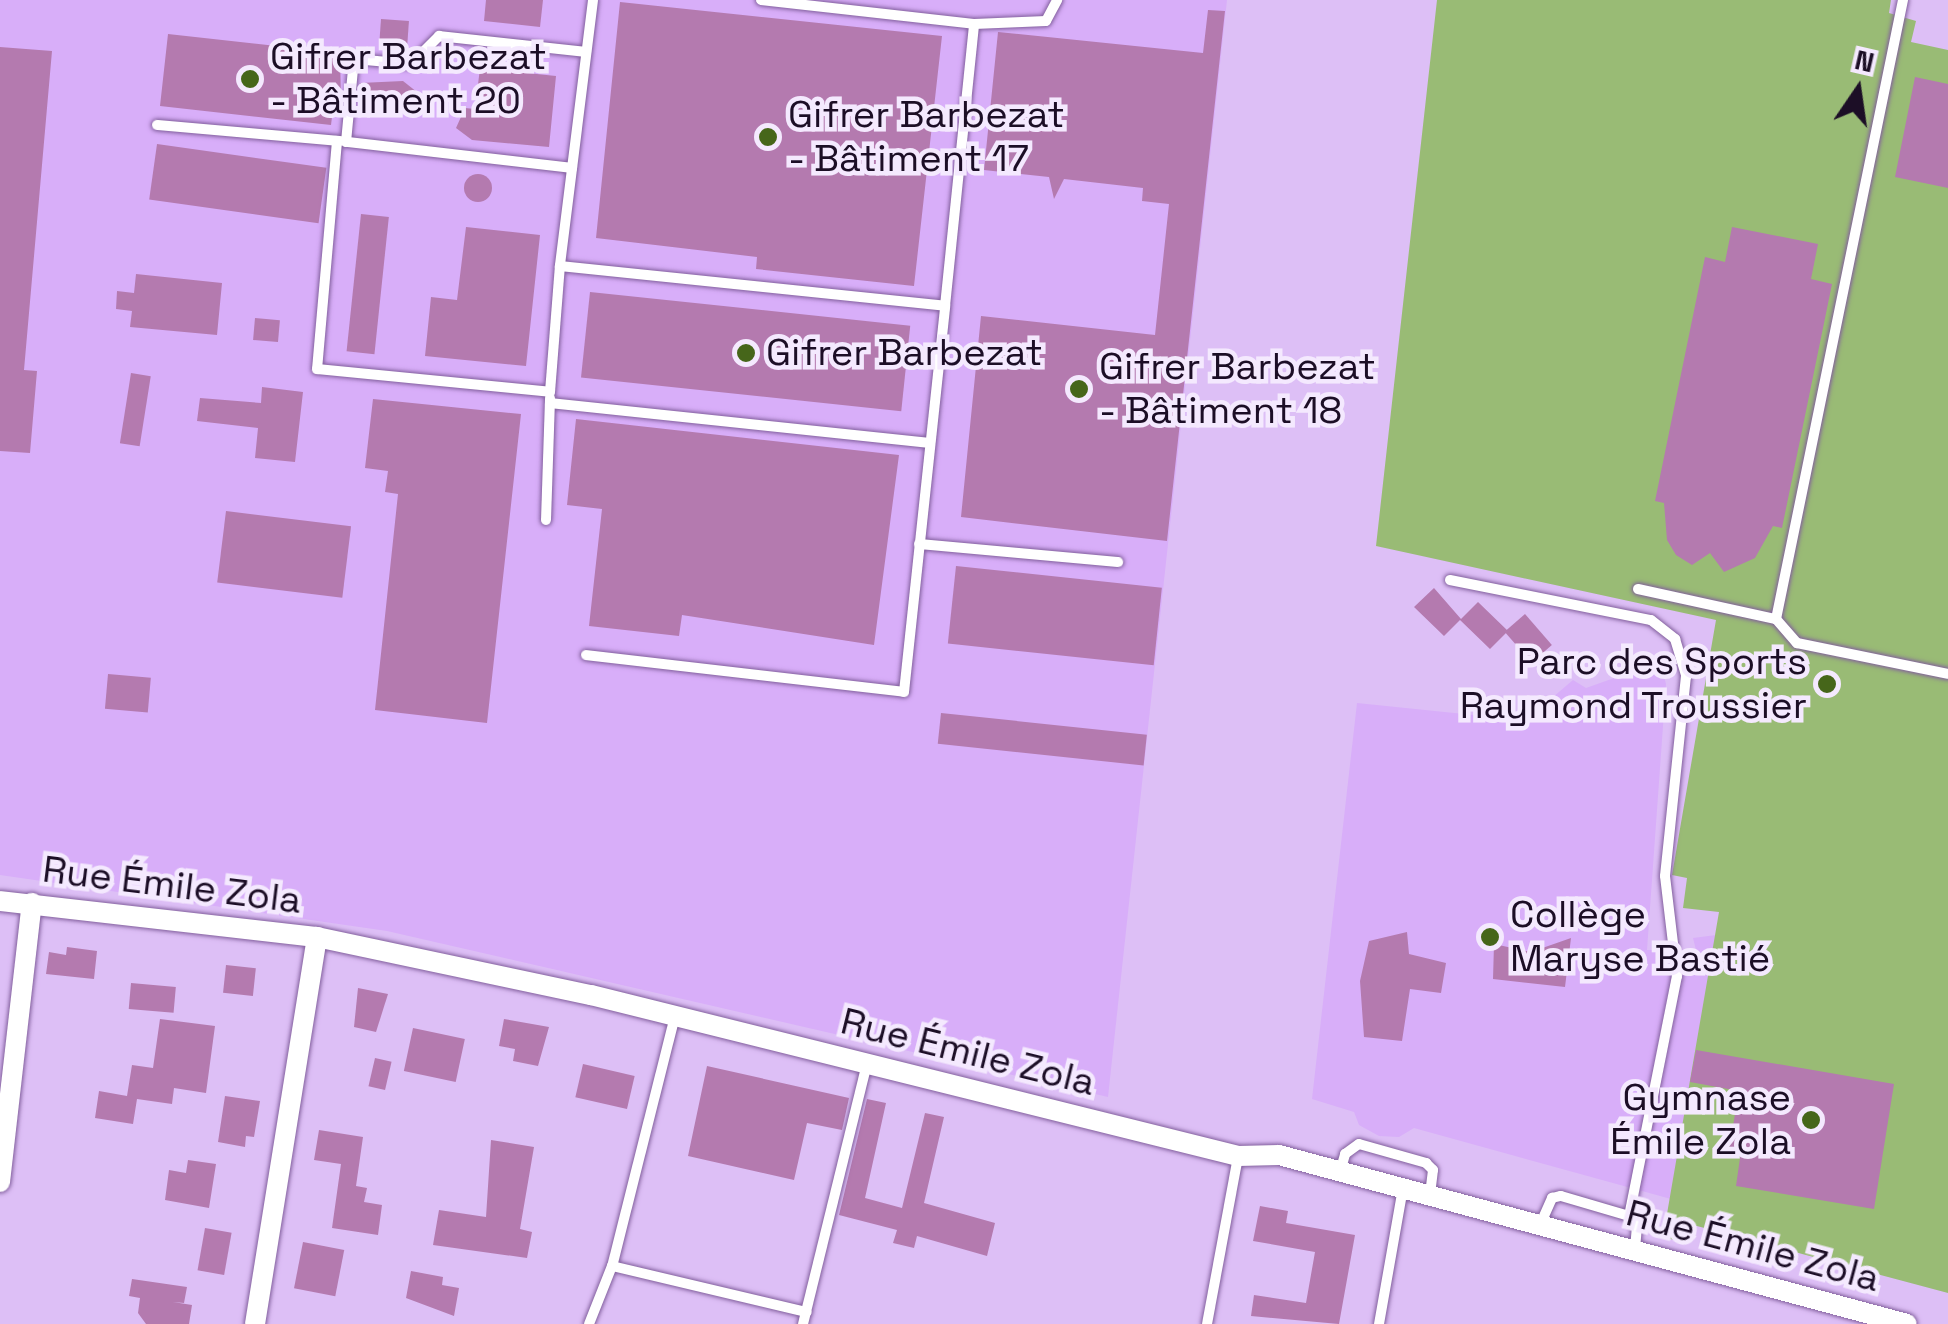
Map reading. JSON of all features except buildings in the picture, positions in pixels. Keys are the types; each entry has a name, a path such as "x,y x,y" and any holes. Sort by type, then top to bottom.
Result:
{"street":[{"name":"Rue Émile Zola","path":"0,901 316,937 675,1016 1238,1156 1279,1155 1907,1324"},
{"path":"0,1182 32,903"},
{"path":"255,1324 316,937"}],"lane":[{"path":"546,520 560,266 593,0"},
{"path":"761,0 974,24 1046,21 1057,0"},
{"path":"1776,620 1904,0"},
{"path":"586,655 904,692 974,24"},
{"path":"586,52 438,36 411,64 354,59 317,369 930,443"},
{"path":"157,125 342,141 572,168"},
{"path":"560,266 945,306"},
{"path":"918,544 1118,562"},
{"path":"1450,580 1651,620 1675,639 1686,676 1665,876 1677,976 1629,1216"},
{"path":"1638,589 1776,620 1797,642 1948,674"},
{"path":"590,1324 612,1266 675,1016"},
{"path":"803,1324 867,1063"},
{"path":"1340,1172 1345,1154 1359,1144 1426,1163 1433,1170 1430,1195"},
{"path":"1207,1324 1238,1156"},
{"path":"1379,1324 1403,1188"},
{"path":"1540,1226 1552,1198 1561,1196 1629,1216 1637,1226 1635,1250"},
{"path":"612,1266 807,1312"}],"shaded area":[{"path":"0,0 1227,0 1108,1097 387,931 0,875"},
{"name":"Collège Maryse Bastié","path":"1634,671 1663,672 1666,684 1647,950 1696,950 1693,938 1716,935 1671,1199 1414,1128 1399,1137 1379,1136 1359,1125 1354,1112 1312,1099 1357,703 1503,718 1539,709 1573,680 1586,688"}],"green space":[{"name":"Parc des Sports Raymond Troussier","path":"1437,0 1891,0 1889,13 1916,21 1911,42 1948,50 1948,1293 1682,1222 1678,1241 1663,1237 1719,912 1683,908 1687,878 1672,875 1716,620 1376,546"}],"place":[{"name":"Gifrer Barbezat - Bâtiment 20","path":"250,79"},
{"name":"Gifrer Barbezat - Bâtiment 17","path":"768,137"},
{"name":"Gifrer Barbezat","path":"746,353"},
{"name":"Gifrer Barbezat - Bâtiment 18","path":"1079,389"},
{"name":"Parc des Sports Raymond Troussier","path":"1827,684"},
{"name":"Collège Maryse Bastié","path":"1490,937"},
{"name":"Gymnase Émile Zola","path":"1811,1120"}]}
